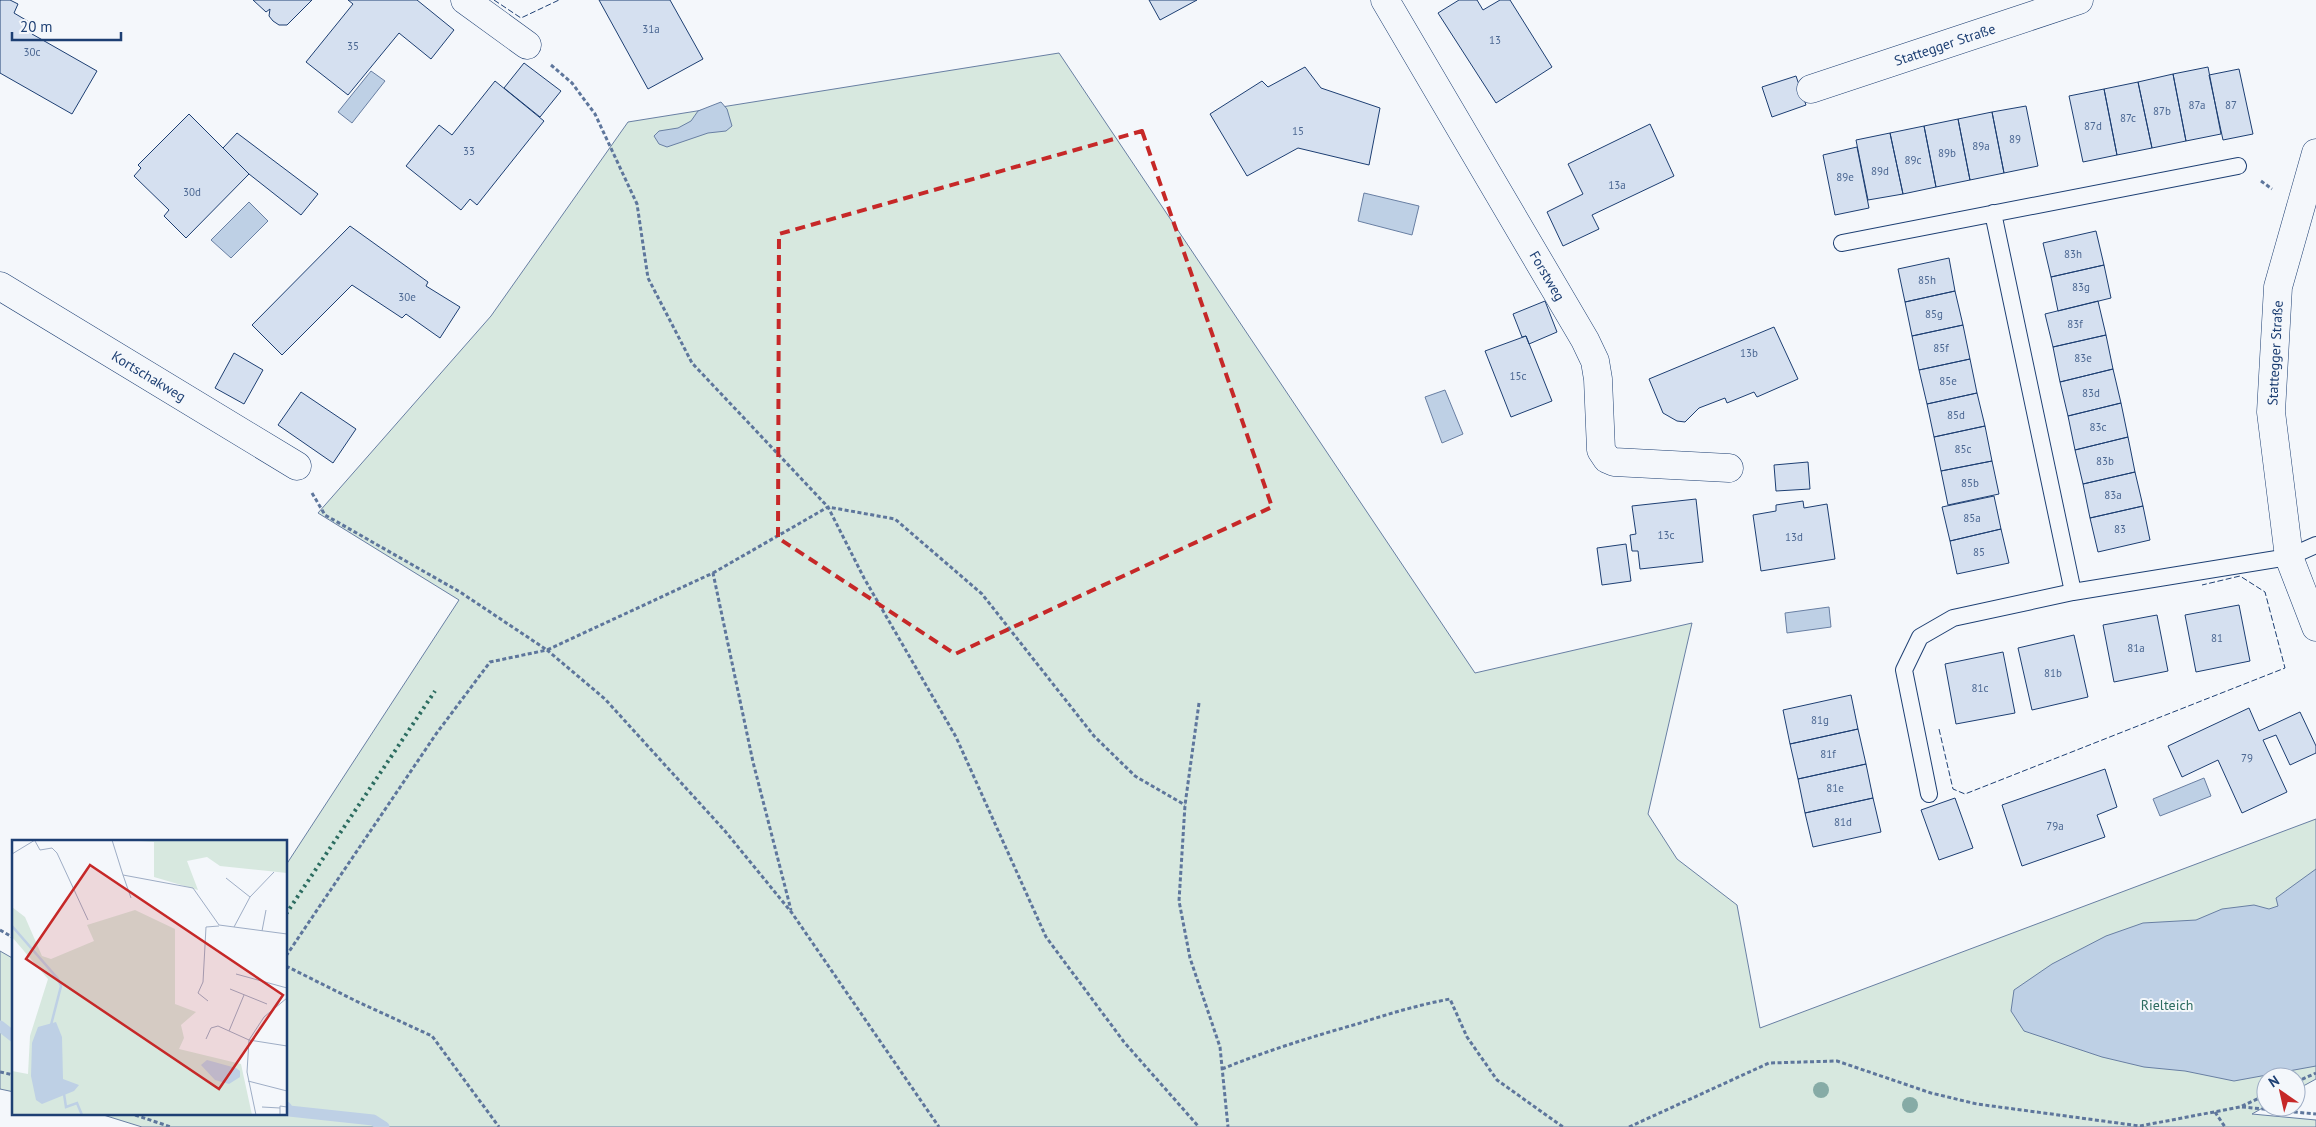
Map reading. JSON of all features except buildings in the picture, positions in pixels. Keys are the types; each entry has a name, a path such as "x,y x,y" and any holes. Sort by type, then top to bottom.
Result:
{"street":[{"path":"466,0 527,45"},
{"name":"Forstweg","path":"1385,0 1585,340 1595,361 1598,379 1602,450 1607,459 1614,462 1729,468"},
{"name":"Stattegger Straße","path":"1811,89 2079,0"},
{"name":"Stattegger Straße","path":"2316,153 2278,287 2271,412 2289,557 2316,627"},
{"name":"Kortschakweg","path":"0,286 297,466"}],"lane":[{"path":"1842,243 2238,166"},
{"path":"1993,213 2073,592"},
{"path":"1929,794 1904,670 1920,637 1953,618 2073,592 2289,557 2316,545"}],"path":[{"path":"527,45 572,84 595,114 637,204 648,278 692,364 828,507 864,578 956,737 1046,937 1124,1042 1199,1127"},
{"path":"2238,166 2300,207"},
{"path":"297,466 325,515 460,592 546,650 605,699 725,831 792,913 938,1127"},
{"path":"288,953 436,734 490,662 546,650 713,572 828,507 895,519 982,594 1094,736 1135,776 1185,805"},
{"path":"713,572 753,762 792,913"},
{"path":"1199,704 1185,805 1179,901 1190,958 1220,1047 1228,1127"},
{"path":"0,930 12,937"},
{"path":"288,967 432,1036 499,1127"},
{"path":"1222,1069 1261,1053 1426,1003 1450,999 1467,1036 1497,1080 1563,1127"},
{"path":"1629,1127 1769,1064 1837,1061 1931,1093 1977,1104 2140,1126 2240,1107 2256,1100"},
{"path":"2240,1107 2316,1114"},
{"path":"2215,1112 2225,1127"},
{"path":"132,1114 171,1127"}],"highlighted area":[{"path":"1142,131 1272,507 955,654 778,538 779,234"}],"green space":[{"path":"1059,53 1475,673 1692,623 1648,814 1677,859 1737,905 1760,1028 2316,819 2316,1079 2306,1084 2306,1067 2256,1067 2256,1112 2252,1114 2256,1114 2256,1117 2316,1120 2316,1127 142,1127 100,1114 288,1114 288,862 459,600 318,513 491,316 628,122"},
{"path":"0,951 12,958 12,1092 0,1089"}],"water":[{"path":"371,71 385,81 352,123 338,112"},
{"path":"721,102 727,109 732,126 726,131 708,133 667,147 659,144 654,136 659,131 678,128 691,121 698,111"},
{"path":"1364,193 1419,206 1412,235 1358,221"},
{"path":"249,202 268,221 231,258 211,240"},
{"path":"1445,390 1463,434 1442,443 1425,397"},
{"path":"1829,607 1831,627 1787,633 1785,613"},
{"path":"2204,778 2211,796 2160,816 2153,799"},
{"name":"Rielteich","path":"2316,869 2316,1066 2306,1068 2256,1067 2256,1077 2234,1081 2185,1071 2144,1067 2102,1057 2024,1031 2011,1011 2014,990 2052,964 2106,936 2143,923 2196,920 2222,909 2254,905 2269,909 2278,906 2276,898"}],"waterway":[{"path":"0,1026 12,1035"},
{"path":"288,1110 373,1120 384,1127"}],"hedge":[{"path":"288,911 435,691"}],"fence":[{"path":"494,0 521,18 559,0"},
{"path":"1939,729 1953,789 1965,794 2285,668 2265,592 2240,576 2202,585"}]}
